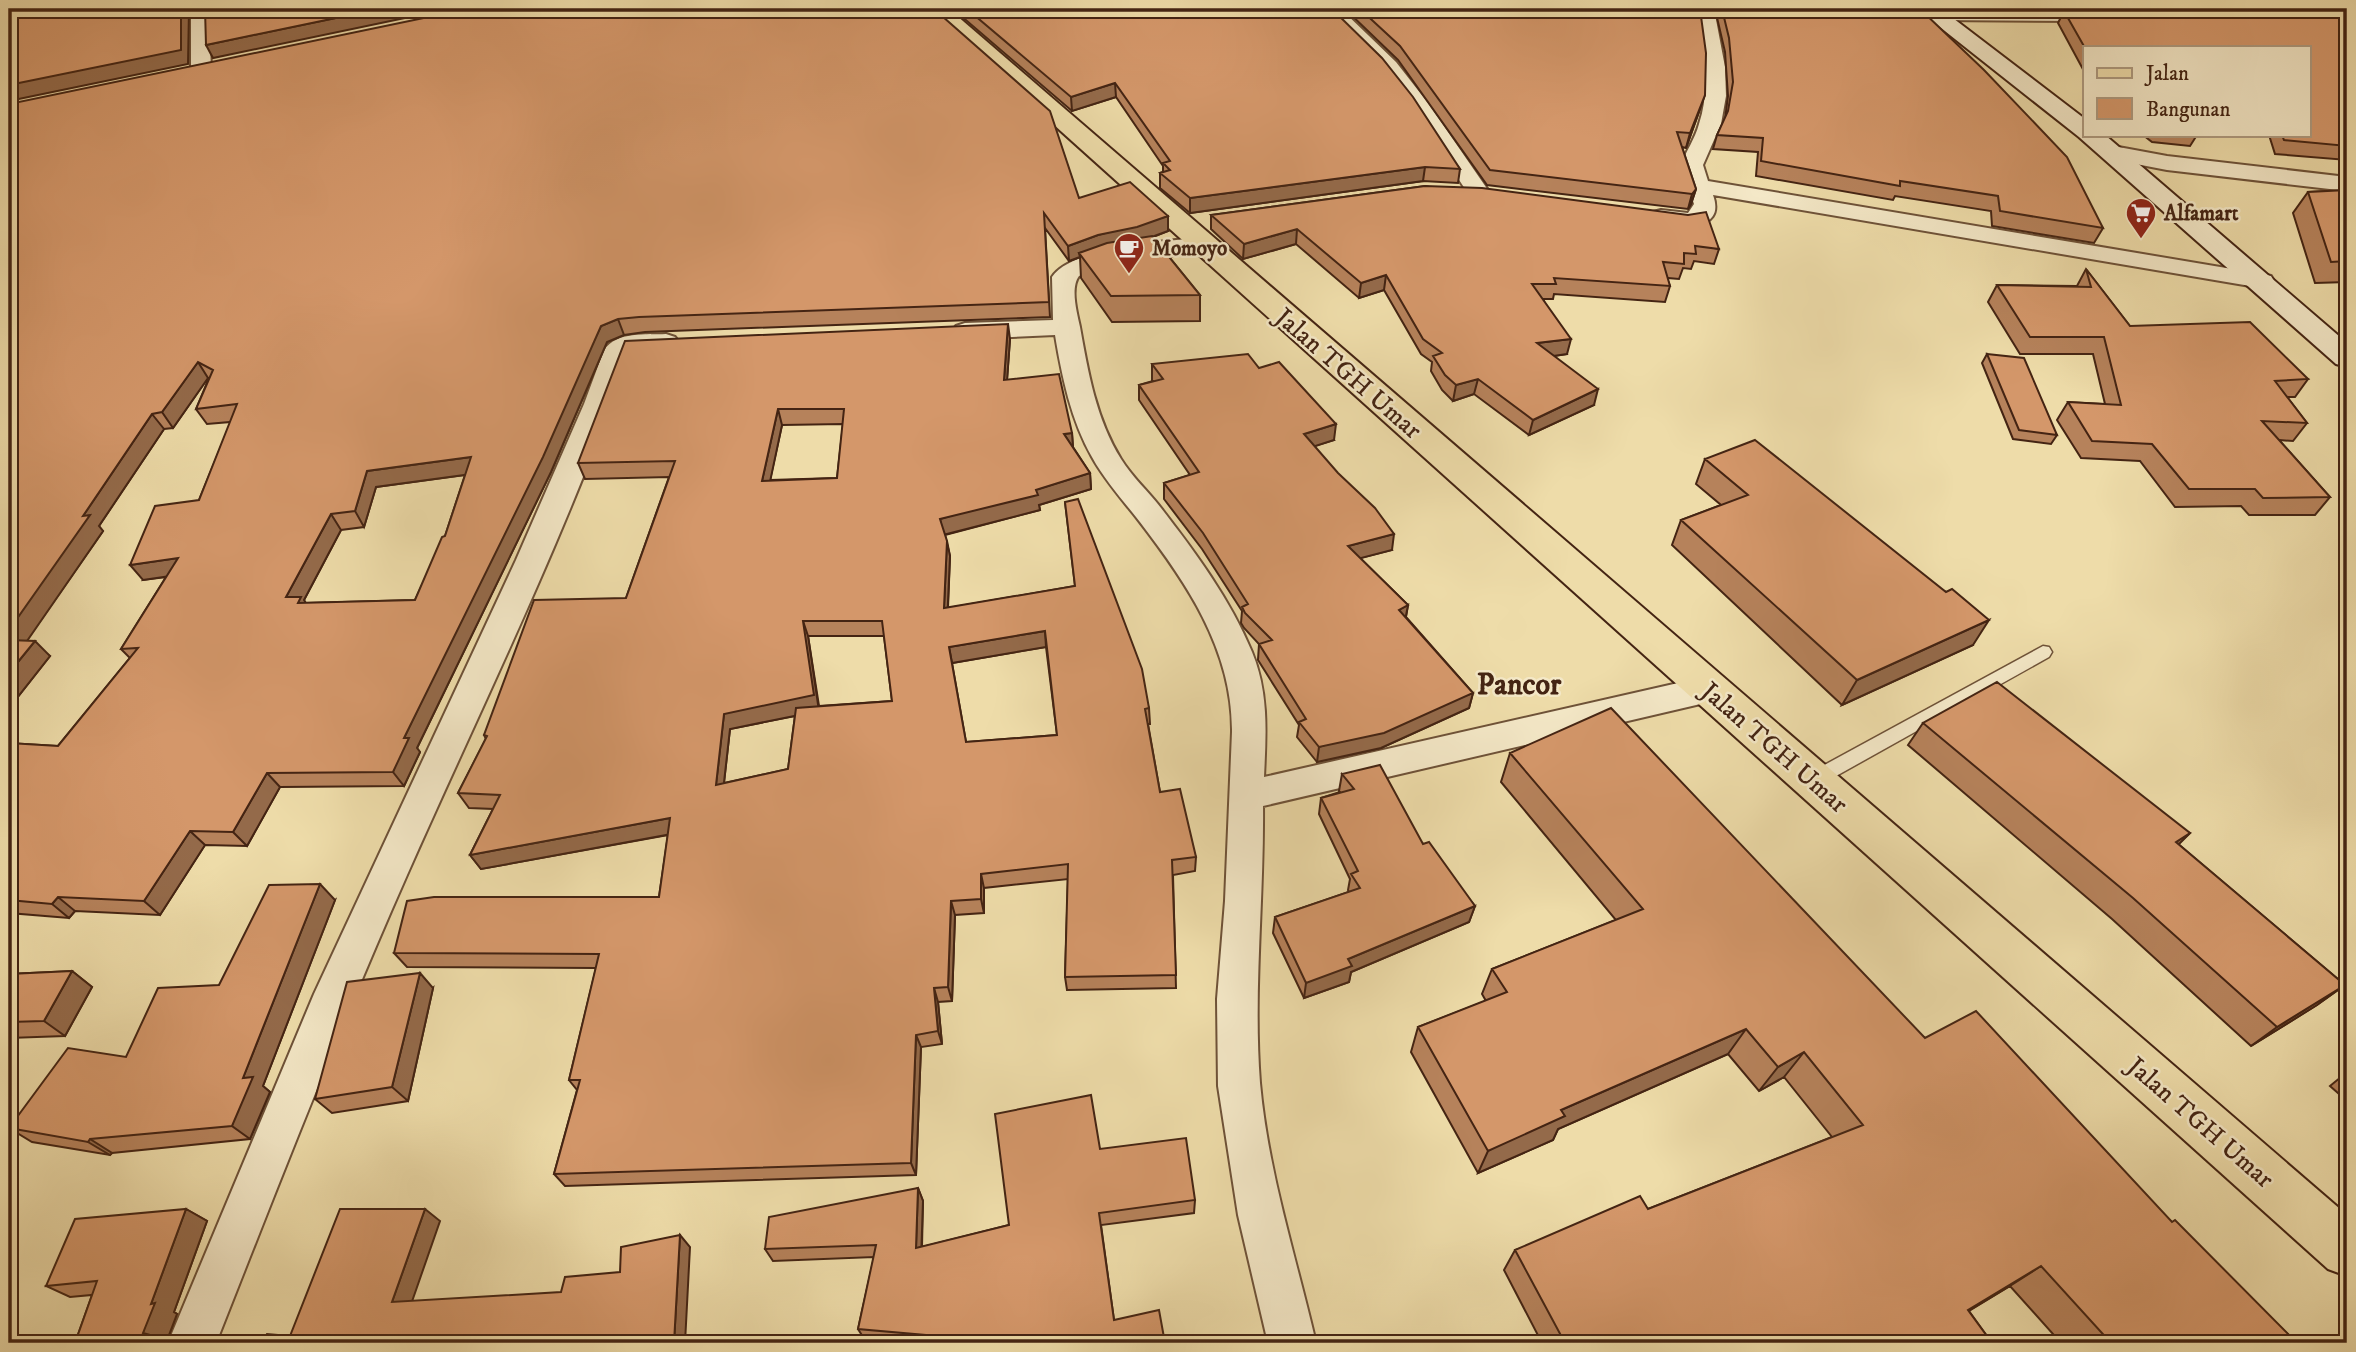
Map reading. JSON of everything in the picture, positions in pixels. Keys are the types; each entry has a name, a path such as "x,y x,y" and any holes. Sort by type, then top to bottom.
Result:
{"main road":[{"name":"Jalan TGH Umar","path":"936,9 1197,230 1709,689 2347,1250"},
{"path":"1931,11 2083,129"},
{"path":"175,76 227,65"},
{"path":"2091,136 2262,281 2347,358"}],"street":[{"path":"200,9 201,71"},
{"path":"1331,9 1390,66 1479,193"},
{"path":"1634,214 1692,220 1698,218 1705,204 1692,165 1709,128 1715,104 1712,46 1705,9"},
{"path":"1931,11 2080,15"},
{"path":"2113,153 2167,163 2347,184"},
{"path":"1700,186 2262,281"},
{"path":"1457,192 1505,197"},
{"path":"1197,230 1070,269 1065,276 1064,285 1067,327 1081,401 1106,458 1187,564 1234,649 1249,700 1237,1059 1247,1146 1261,1224 1292,1343"},
{"path":"945,332 1067,327"},
{"path":"192,1343 334,994 531,560 598,404 617,350 632,343 686,341"},
{"path":"1245,796 1709,689"}],"lane":[{"path":"1813,780 2043,652"}],"building":[{"path":"9,9 181,9 181,50 9,85"},
{"path":"205,9 379,9 206,45"},
{"path":"467,9 934,9 1050,111 1079,198 1130,182 1168,216 1068,246 1044,213 1049,302 639,317 618,319 601,326 543,457 404,738 409,738 393,772 267,773 233,832 190,831 144,901 58,897 52,904 9,900 9,743 58,746 138,648 121,649 178,558 130,565 155,506 199,500 237,404 196,409 213,370 198,362 162,412 152,414 83,516 90,515 9,630 9,104","holes":["471,457 445,536 442,537 415,600 298,603 301,597 286,597 331,514 355,511 367,471"]},
{"path":"967,9 1332,9 1382,58 1413,97 1460,169 1425,167 1190,198 1160,173 1170,170 1163,163 1170,161 1115,83 1071,97"},
{"path":"1360,9 1700,9 1706,53 1705,95 1690,133 1677,132 1696,189 1692,194 1490,170 1400,46"},
{"path":"1722,9 1920,9 1984,70 2067,157 2103,228 2000,211 1998,196 1900,181 1900,186 1761,161 1763,138 1717,135 1728,111 1733,82 1729,38"},
{"path":"2347,9 2347,146 2284,140 2282,136 2310,136 2310,46 2084,46 2064,11"},
{"path":"1425,186 1482,188 1688,215 1706,212 1719,249 1695,246 1696,254 1684,253 1684,264 1663,262 1670,286 1554,278 1556,284 1532,284 1571,339 1537,343 1598,389 1533,420 1478,379 1456,385 1445,375 1433,356 1442,353 1423,339 1386,275 1361,283 1297,229 1244,244 1211,215"},
{"path":"2347,190 2347,261 2331,262 2308,192"},
{"path":"1152,236 1200,295 1111,296 1079,253 1107,243"},
{"path":"2086,269 2130,326 2250,322 2308,379 2275,381 2307,423 2262,421 2330,497 2263,498 2255,489 2189,489 2152,444 2092,441 2068,402 2121,405 2104,337 2030,337 1997,285 2091,287"},
{"path":"1008,324 1004,380 1059,374 1072,433 1064,434 1090,473 1036,490 1038,495 940,519 947,541 944,608 1075,586 1065,502 1078,499 1142,669 1149,708 1145,709 1160,792 1180,789 1196,857 1172,860 1176,975 1065,977 1068,864 981,874 981,899 951,901 948,987 934,988 938,1031 916,1035 911,1163 554,1174 580,1080 569,1080 599,954 394,953 407,901 434,897 659,897 670,818 470,855 500,795 458,793 487,736 484,735 534,600 626,598 675,461 578,463 625,341","holes":["778,409 844,409 837,478 762,481","803,621 882,621 892,701 796,708 788,769 716,785 724,714 814,695","1045,631 1057,735 966,742 949,647"]},
{"path":"1248,354 1259,368 1279,362 1336,424 1304,434 1338,473 1375,508 1394,534 1348,546 1408,605 1399,610 1473,693 1384,733 1319,747 1299,722 1306,719 1259,644 1272,640 1245,613 1242,607 1248,604 1203,533 1164,483 1199,472 1139,385 1163,379 1152,364"},
{"path":"1987,354 2024,358 2057,435 2019,430"},
{"path":"1755,440 1946,592 1952,589 1989,620 1857,680 1681,520 1748,495 1705,459"},
{"path":"9,640 35,641 9,673"},
{"path":"1997,682 2190,833 2176,842 2345,985 2277,1027 2133,898 1923,723"},
{"path":"1611,708 1925,1038 1976,1011 2172,1222 2175,1220 2297,1343 2111,1343 2041,1266 1968,1310 1992,1343 1565,1343 1515,1250 1640,1196 1648,1209 1863,1125 1804,1052 1778,1067 1746,1029 1561,1110 1565,1116 1488,1151 1418,1027 1507,992 1492,969 1643,909 1510,753"},
{"path":"1380,765 1423,844 1429,842 1475,906 1348,959 1352,966 1306,983 1275,917 1360,888 1351,874 1358,871 1321,798 1354,789 1342,774"},
{"path":"320,884 243,1078 253,1077 232,1126 90,1139 88,1142 9,1128 68,1048 126,1057 158,988 219,985 269,885"},
{"path":"72,971 44,1021 9,1022 9,974"},
{"path":"420,973 392,1087 315,1099 347,982"},
{"path":"1091,1095 1100,1149 1186,1138 1195,1200 1099,1213 1114,1320 1159,1310 1165,1343 1017,1343 858,1329 876,1245 765,1249 769,1217 918,1188 916,1248 1009,1225 995,1114"},
{"path":"186,1209 151,1304 155,1303 143,1333 150,1335 148,1343 75,1343 97,1281 46,1286 75,1219"},
{"path":"340,1209 425,1209 392,1302 561,1292 565,1277 620,1272 621,1247 680,1235 674,1343 263,1343 267,1334 290,1336"},
{"path":"840,1338 840,1343 786,1343"}],"place":[{"name":"Alfamart","path":"2141,240"},
{"name":"Momoyo","path":"1129,275"}],"district":[{"name":"Pancor","path":"1519,684"}]}
